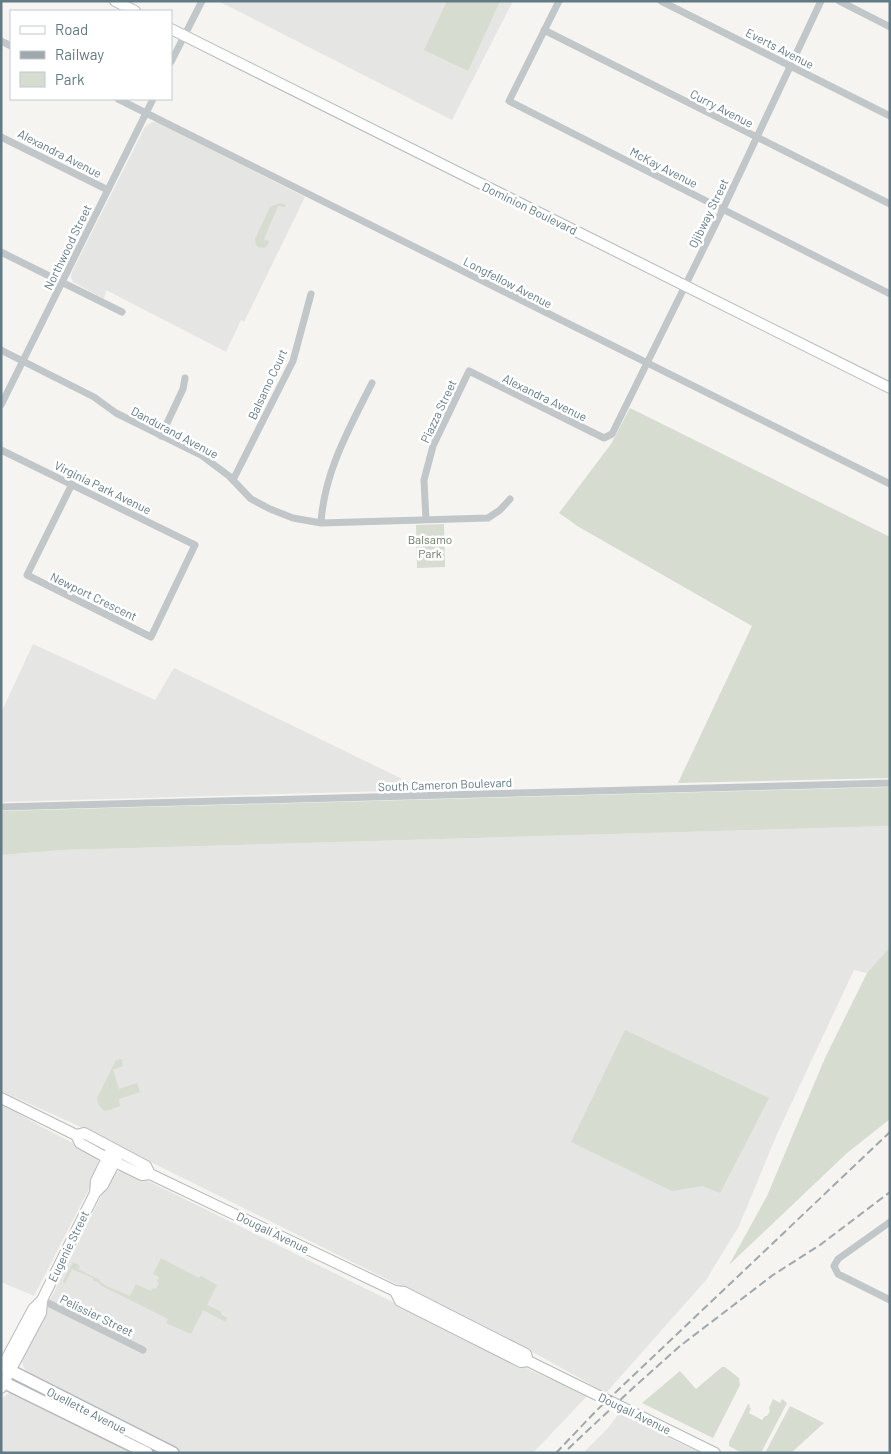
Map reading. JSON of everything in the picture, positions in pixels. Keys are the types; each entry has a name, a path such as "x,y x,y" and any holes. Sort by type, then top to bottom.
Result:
{"main road":[{"name":"Ouellette Avenue","path":"4,1368 173,1453"},
{"name":"Ouellette Avenue","path":"2,1384 147,1453"}],"street":[{"path":"115,1 133,10"},
{"path":"172,60 202,1"},
{"path":"544,30 559,1"},
{"name":"Everts Avenue","path":"661,1 890,116"},
{"name":"Ojibway Street","path":"612,434 723,209 821,1"},
{"path":"839,1 890,27"},
{"name":"Dominion Boulevard","path":"172,30 890,388"},
{"name":"McKay Avenue","path":"544,30 509,101 890,294"},
{"name":"Curry Avenue","path":"544,30 890,204"},
{"name":"Longfellow Avenue","path":"120,100 890,484"},
{"name":"Northwood Street","path":"1,406 152,100"},
{"name":"Alexandra Avenue","path":"1,136 108,190"},
{"path":"1,252 122,312"},
{"name":"Balsamo Court","path":"233,480 292,361 311,294"},
{"name":"Dandurand Avenue","path":"1,350 94,397 116,413 200,455 229,476 251,499 293,518 321,523 488,518 500,510 510,499"},
{"name":"Alexandra Avenue","path":"469,371 604,438 612,434"},
{"name":"Piazza Street","path":"426,520 424,480 433,446 469,371"},
{"path":"161,436 183,390 186,378"},
{"path":"321,523 330,476 340,446 372,383"},
{"name":"Virginia Park Avenue","path":"1,450 195,545"},
{"name":"Newport Crescent","path":"72,484 27,575 151,637 195,545"},
{"name":"South Cameron Boulevard","path":"1,807 890,783"},
{"name":"Dougall Avenue","path":"1,1098 76,1135 80,1143 114,1155 142,1175 150,1174 395,1291 404,1292 526,1354 528,1361 715,1453"},
{"name":"Eugenie Street","path":"2,1384 4,1368 24,1325 33,1309 42,1300 95,1193 96,1182 114,1155"},
{"path":"890,1222 838,1259 834,1266 838,1274 890,1300"},
{"name":"Pelissier Street","path":"42,1300 143,1350"}],"shaded area":[{"path":"218,1 513,1 452,120"},
{"path":"152,122 157,122 305,197 244,322 241,320 226,352 106,290 104,299 73,282 71,277 145,127"},
{"path":"33,644 155,700 174,668 425,790 1,802 1,713"},
{"path":"890,826 890,947 867,973 854,970 777,1134 739,1226 706,1280 606,1393 542,1357 467,1319 72,1123 1,1091 1,855 63,850"},
{"path":"1,1103 94,1154 99,1165 95,1177 34,1296 1,1282"},
{"path":"126,1170 532,1371 588,1395 533,1453 182,1453 77,1400 28,1372 22,1362 23,1355 110,1178 114,1173"},
{"path":"15,1392 139,1453 1,1453 1,1399 9,1393"},
{"path":"619,1413 700,1453 583,1453 609,1427"}],"green space":[{"path":"447,1 500,1 468,71 424,50"},
{"path":"280,203 286,205 285,207 278,206 264,239 269,241 267,246 264,248 258,247 255,239 270,207"},
{"path":"630,408 890,537 890,778 678,783 752,626 579,527 559,513 611,444"},
{"name":"Balsamo Park","path":"444,524 445,567 417,568 416,525"},
{"path":"890,787 890,826 63,850 1,855 1,811"},
{"path":"890,947 890,1119 847,1153 729,1265 767,1196 825,1058 867,973"},
{"path":"625,1030 769,1098 720,1193 702,1186 672,1191 571,1142"},
{"path":"122,1059 123,1066 113,1070 119,1089 137,1083 140,1092 119,1099 120,1106 106,1111 103,1110 98,1104 97,1098 116,1060"},
{"path":"161,1258 199,1278 201,1276 217,1285 207,1305 220,1311 227,1318 226,1322 203,1310 191,1334 166,1323 168,1319 100,1285 93,1278 72,1269 65,1284 63,1281 73,1262 80,1266 78,1269 100,1280 108,1287 130,1296 136,1284 151,1291 153,1288 156,1289 159,1277 153,1274"},
{"path":"722,1367 725,1367 739,1378 740,1385 713,1438 642,1403 680,1371 696,1389"},
{"path":"773,1399 780,1403 782,1399 787,1403 761,1453 742,1453 729,1446 729,1442 748,1404 751,1408 749,1413 762,1420 770,1411 769,1408"},
{"path":"790,1406 824,1423 791,1453 765,1453"}],"railway":[{"path":"556,1453 596,1411 890,1132"},
{"path":"568,1449 680,1346 773,1275 820,1245 890,1192"}]}
